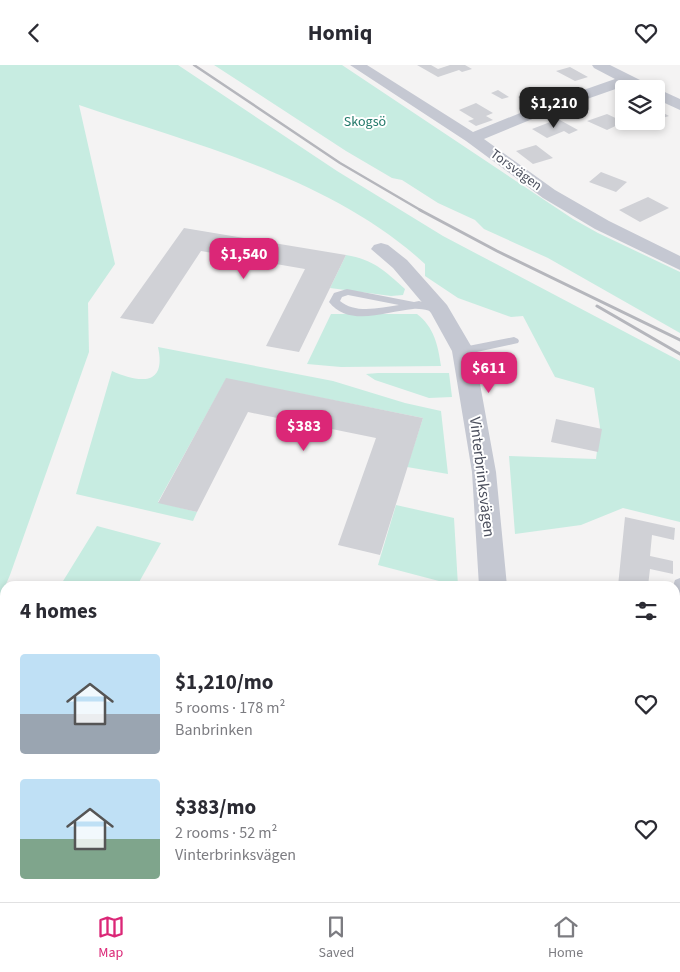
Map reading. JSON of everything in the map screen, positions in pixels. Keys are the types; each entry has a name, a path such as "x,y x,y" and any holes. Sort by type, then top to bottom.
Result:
{"street":[{"name":"Torsvägen","path":"357,65 472,138 549,194 602,225 680,264"},
{"path":"599,65 628,79"},
{"path":"472,138 628,79"},
{"path":"665,98 680,105"},
{"name":"Vinterbrinksvägen","path":"380,249 400,264 463,351 484,472 494,581"}],"lane":[{"path":"347,292 430,307 393,311 351,311 339,308 334,301 338,295 347,292"},
{"path":"463,351 514,341"},
{"path":"680,572 680,633"}],"green space":[{"path":"0,65 178,65 337,171 443,236 680,361 680,522 623,508 581,525 515,534 509,456 596,459 600,427 594,388 555,377 523,316 511,317 458,298 425,276 425,264 388,234 306,186 215,150 79,105 115,264 88,303 89,352 10,575 7,581 0,581"},
{"name":"Skogsö","path":"214,65 342,65 573,219 680,272 680,333 548,258 484,229 475,220 438,203 402,180 392,178 346,151"},
{"path":"346,255 364,260 384,271 405,289 403,295 391,296 330,288"},
{"path":"331,314 417,314 423,319 434,337 441,366 341,367 307,364"},
{"path":"158,347 333,381 405,403 441,411 448,474 407,467 423,418 226,379 158,502 197,512 193,521 76,494 112,371 131,378 140,379 154,376 158,370 160,360"},
{"path":"449,373 452,397 429,398 375,380 366,374"},
{"path":"396,505 454,518 458,581 439,581 378,565"},
{"path":"97,526 161,543 140,581 63,581"}],"building":[{"path":"417,65 431,65 438,69 450,65 465,65 472,69 462,72 459,70 438,77"},
{"path":"570,67 588,77 575,81 556,71"},
{"path":"498,90 509,97 502,99 491,93"},
{"path":"537,90 549,96 530,104 518,97"},
{"path":"476,103 493,113 486,116 493,120 476,126 468,121 474,119 459,110"},
{"path":"607,114 615,118 615,126 607,130 587,121"},
{"path":"558,119 578,130 569,134 564,131 547,138 532,129"},
{"path":"536,145 553,158 533,164 516,151"},
{"path":"601,172 627,182 616,192 589,182"},
{"path":"648,197 669,208 640,222 619,210"},
{"path":"184,228 346,255 299,352 266,346 305,269 201,251 153,324 120,318"},
{"path":"226,378 423,418 380,555 338,545 376,438 248,412 197,512 158,503"},
{"path":"556,419 602,429 598,452 551,442"},
{"path":"625,517 675,528 674,540 652,535 650,556 673,561 673,574 650,569 649,581 619,581"}],"railway":[{"path":"194,65 340,163 422,211"},
{"path":"420,210 497,251 680,340"},
{"path":"597,306 680,354"}]}
